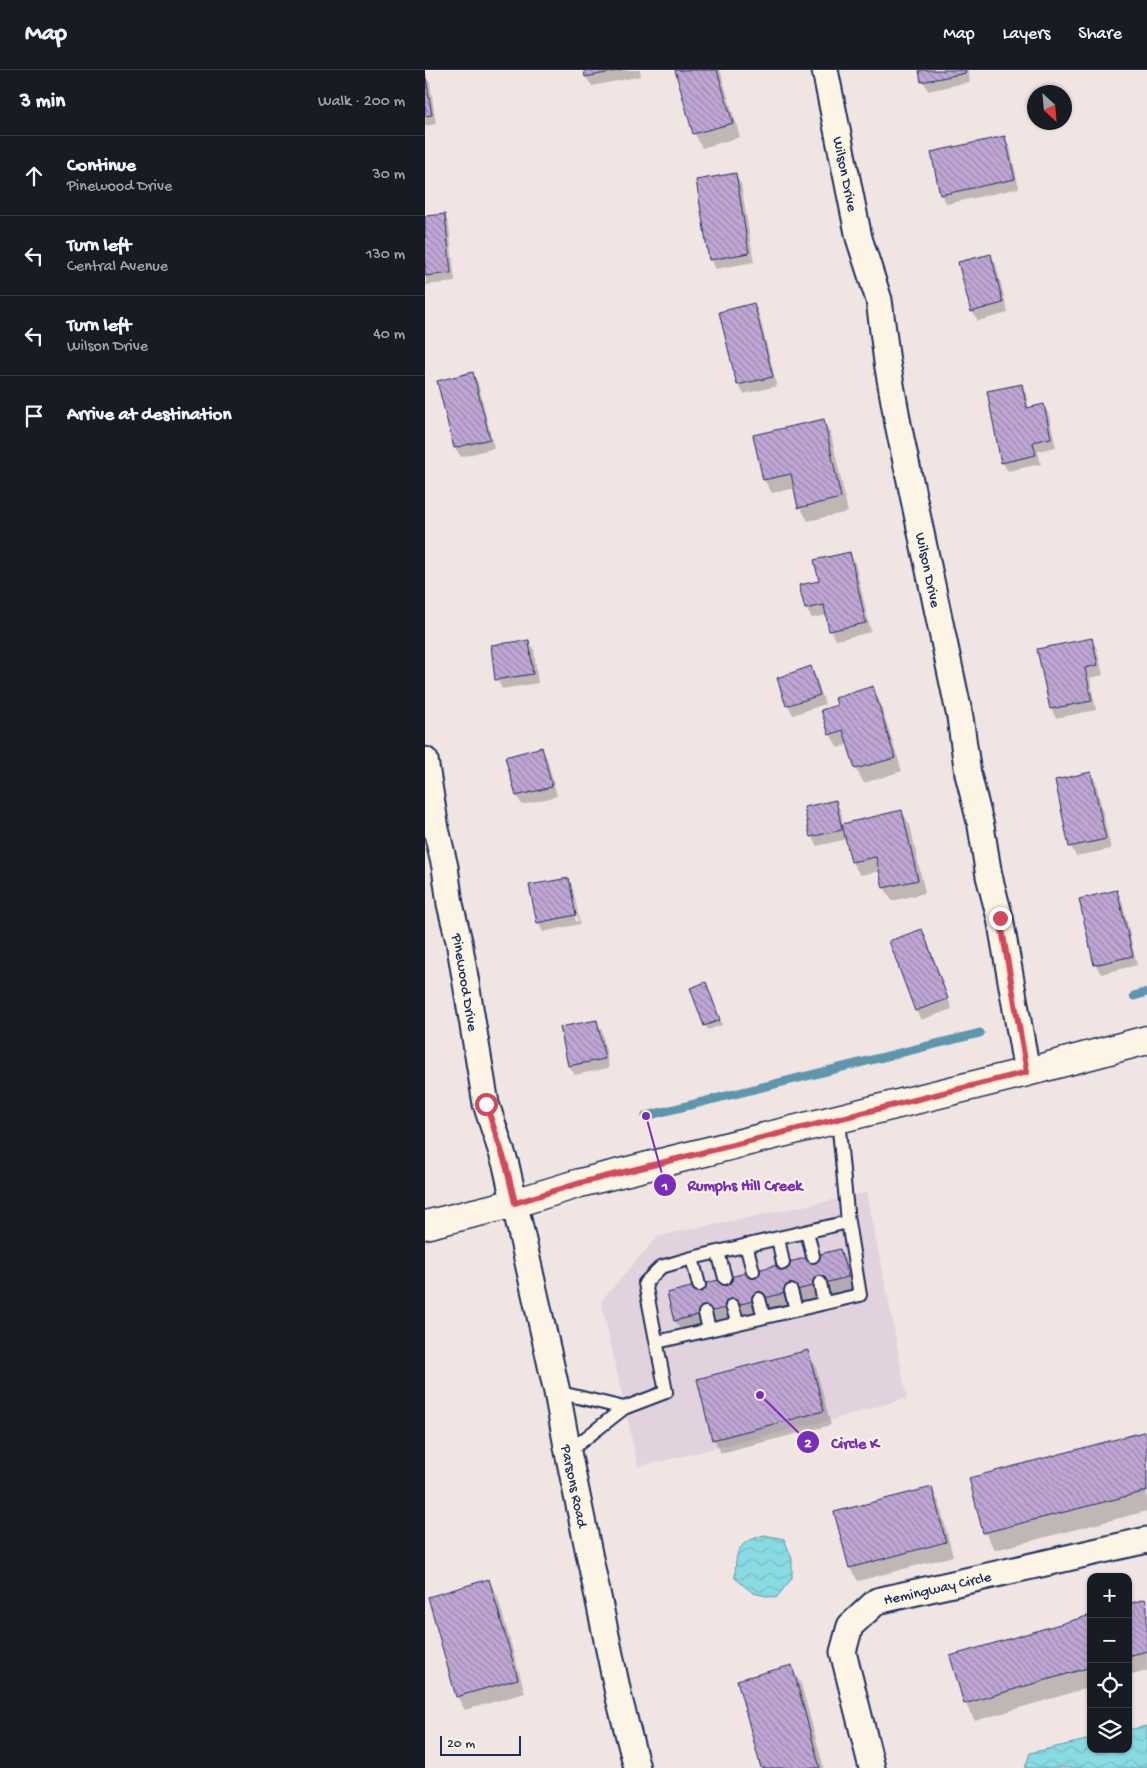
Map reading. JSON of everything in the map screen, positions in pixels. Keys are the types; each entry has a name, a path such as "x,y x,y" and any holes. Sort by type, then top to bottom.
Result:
{"street":[{"name":"Wilson Drive","path":"825,70 859,238 879,300 898,424 960,717 968,774 981,826 989,876 1000,918 1027,1072"},
{"name":"Pinewood Drive","path":"425,760 450,904 459,941 486,1104 506,1165 515,1203"},
{"path":"425,1225 515,1203 580,1183 1027,1072 1147,1040"},
{"name":"Parsons Road","path":"515,1203 557,1392 619,1698 637,1768"},
{"name":"Hemingway Circle","path":"872,1768 843,1652 850,1626 877,1602 1147,1540"}],"lane":[{"path":"657,1342 860,1295 848,1222 838,1119"},
{"path":"568,1452 623,1408 666,1392 645,1283 661,1267 848,1222"},
{"path":"807,1232 813,1256"},
{"path":"778,1238 783,1263"},
{"path":"745,1246 753,1271"},
{"path":"718,1252 725,1278"},
{"path":"692,1258 699,1285"},
{"path":"820,1283 824,1303"},
{"path":"791,1291 796,1309"},
{"path":"759,1299 764,1317"},
{"path":"732,1306 737,1323"},
{"path":"705,1313 709,1329"},
{"path":"557,1392 623,1408"}],"shaded area":[{"path":"866,1193 907,1398 827,1421 638,1467 601,1301 658,1236"}],"water":[{"path":"764,1535 784,1539 792,1559 792,1578 776,1598 753,1593 735,1578 739,1549 755,1538"},
{"path":"1147,1726 1147,1768 1025,1768 1030,1753 1087,1740 1087,1753 1132,1753 1132,1729"}],"building":[{"path":"584,70 622,70 585,77"},
{"path":"675,70 717,70 733,123 693,134"},
{"path":"919,70 965,70 966,73 921,82"},
{"path":"425,73 432,115 425,116"},
{"path":"1005,136 1015,179 940,195 931,152"},
{"path":"736,173 749,253 709,260 696,180"},
{"path":"445,214 451,273 425,276 425,216"},
{"path":"991,254 1003,303 971,312 958,262"},
{"path":"754,303 773,377 737,385 719,312"},
{"path":"473,372 490,439 454,448 437,381"},
{"path":"1022,384 1027,408 1044,404 1051,438 1033,442 1036,455 1001,463 987,391"},
{"path":"824,419 841,498 798,508 791,474 763,480 753,435"},
{"path":"850,552 866,623 829,631 824,605 805,609 799,585 819,581 814,560"},
{"path":"1092,638 1098,665 1085,668 1092,701 1050,709 1037,649"},
{"path":"529,640 533,674 495,680 491,645"},
{"path":"811,666 820,695 786,706 777,678"},
{"path":"873,686 895,758 855,769 843,730 829,735 821,710 837,705 835,698"},
{"path":"542,747 552,787 516,796 505,757"},
{"path":"1091,772 1106,839 1069,847 1055,780"},
{"path":"836,800 842,830 810,837 804,807"},
{"path":"902,810 918,880 883,888 876,857 851,862 842,824"},
{"path":"569,878 576,915 537,923 529,885"},
{"path":"1117,890 1133,956 1094,965 1079,899"},
{"path":"922,929 948,999 915,1011 889,941"},
{"path":"706,982 720,1020 704,1026 690,988"},
{"path":"597,1020 605,1059 568,1066 560,1027"},
{"path":"840,1249 848,1277 674,1321 667,1293"},
{"path":"808,1350 824,1411 712,1440 697,1379"},
{"path":"1147,1431 1147,1491 983,1533 969,1478"},
{"path":"932,1487 946,1542 849,1568 834,1512"},
{"path":"489,1579 518,1679 456,1697 428,1597"},
{"path":"1145,1599 1147,1606 1147,1651 1132,1655 1132,1618 1132,1603"},
{"path":"1087,1616 1087,1668 964,1704 950,1656"},
{"path":"792,1665 820,1768 761,1768 737,1680"}],"waterway":[{"path":"1134,996 1147,992"},
{"path":"646,1116 980,1033"}],"place":[{"name":"Rumphs Hill Creek","path":"646,1116"},
{"name":"Circle K","path":"760,1395"}],"route":[{"path":"486,1104 506,1165 515,1203 580,1183 1027,1072 1000,918"}]}
